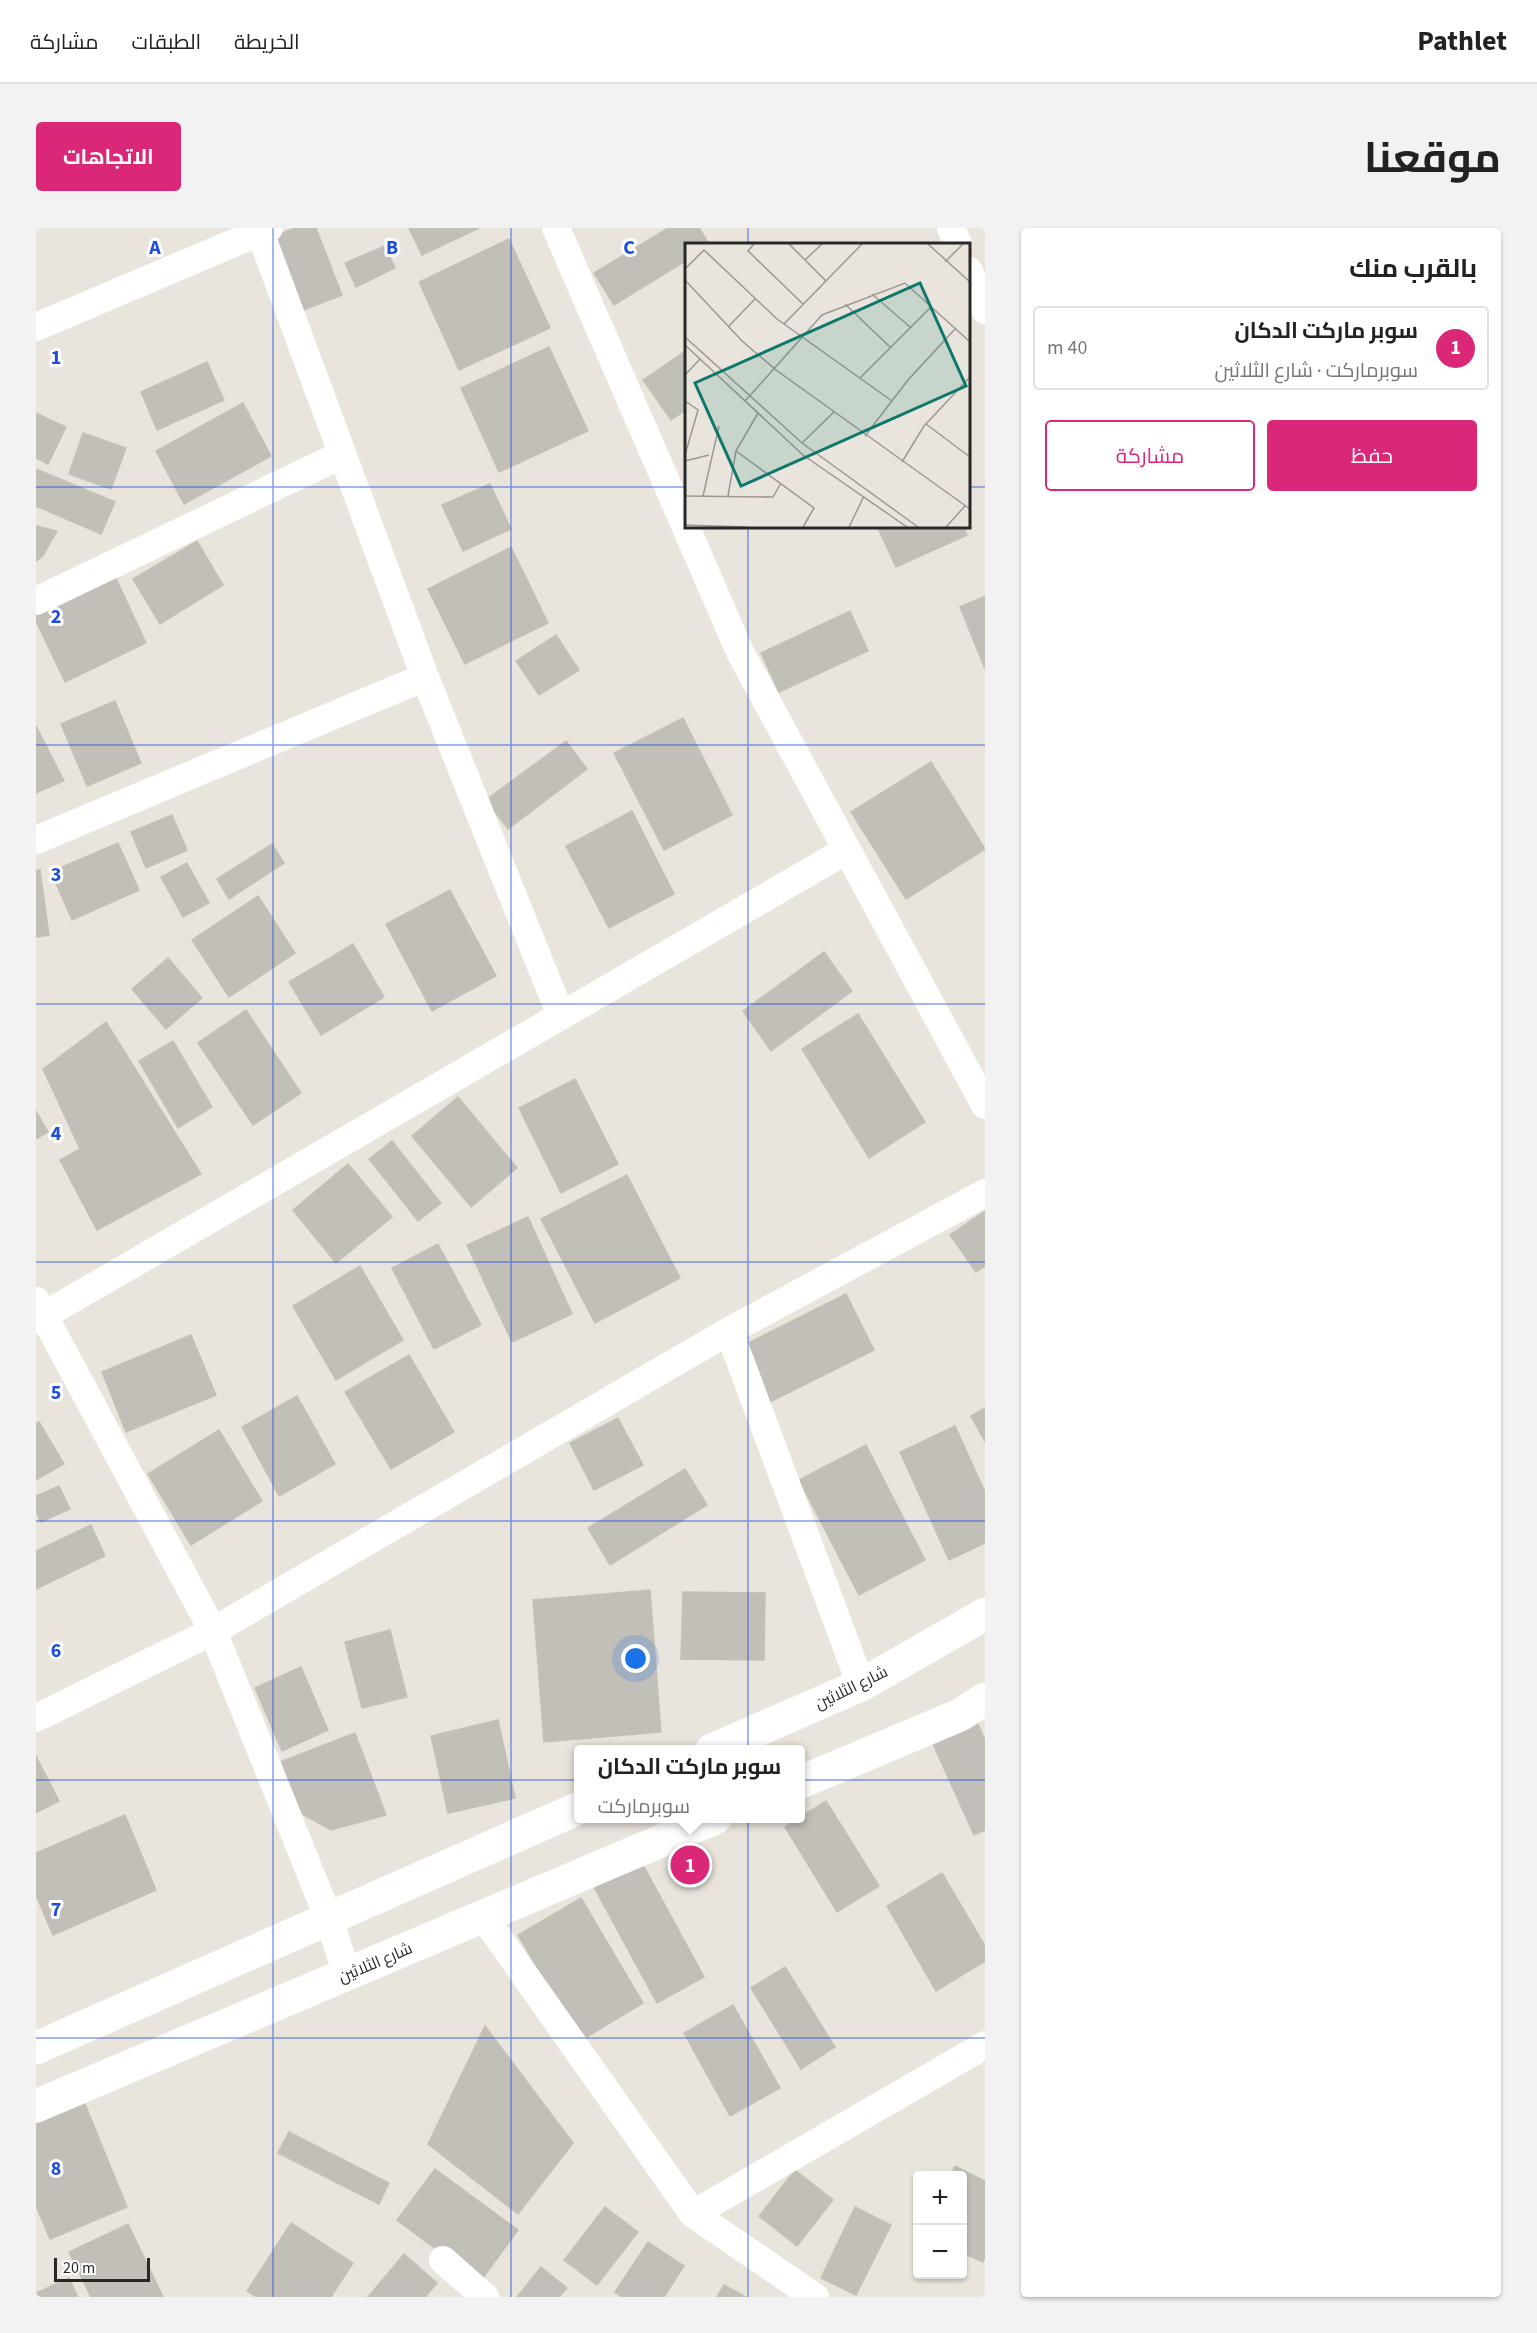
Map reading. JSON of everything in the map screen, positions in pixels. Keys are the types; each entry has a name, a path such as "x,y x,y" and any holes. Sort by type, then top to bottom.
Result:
{"street":[{"path":"556,228 685,525"},
{"path":"951,228 958,243"},
{"path":"36,327 265,230 341,454 424,677 561,1016"},
{"path":"970,273 985,310"},
{"path":"36,601 341,454"},
{"path":"686,528 740,652 985,1105"},
{"path":"36,840 424,677"},
{"path":"347,1974 328,1917 213,1631 38,1312 561,1016 847,850"},
{"path":"36,1718 213,1631 729,1331 985,1193"},
{"path":"729,1331 861,1685"},
{"name":"شارع الثلاثين","path":"721,1745 861,1685 985,1614"},
{"path":"805,1780 960,1715 985,1699"},
{"path":"36,2048 574,1810"},
{"name":"شارع الثلاثين","path":"36,2106 703,1823"},
{"path":"483,1916 693,2214 815,2297"},
{"path":"693,2214 985,2045"},
{"path":"443,2260 485,2297"}],"building":[{"path":"295,228 316,228 342,295 301,311 273,237"},
{"path":"409,228 479,228 422,255"},
{"path":"668,228 699,228 708,243 685,243 685,261 614,305 594,273"},
{"path":"509,239 550,328 459,370 419,282"},
{"path":"385,246 395,268 356,287 345,263"},
{"path":"549,347 588,431 499,472 461,388"},
{"path":"685,351 685,410 671,420 643,380"},
{"path":"207,362 224,400 157,430 141,392"},
{"path":"243,403 271,456 184,504 156,451"},
{"path":"36,413 66,427 48,464 36,458"},
{"path":"83,433 126,448 111,489 69,474"},
{"path":"36,469 115,502 101,534 36,506"},
{"path":"490,484 511,529 463,551 442,505"},
{"path":"36,526 57,531 42,557 36,561"},
{"path":"878,528 964,528 967,535 896,567"},
{"path":"197,541 223,585 160,624 133,579"},
{"path":"511,547 548,623 465,664 428,589"},
{"path":"114,574 146,643 65,682 36,621 36,612"},
{"path":"985,596 985,669 960,607"},
{"path":"850,611 868,651 779,692 761,653"},
{"path":"556,635 579,670 539,695 516,661"},
{"path":"115,701 141,763 87,786 61,724"},
{"path":"683,718 732,815 664,850 614,753"},
{"path":"36,726 64,781 36,793"},
{"path":"566,741 587,769 508,829 486,800"},
{"path":"931,762 985,849 906,899 851,812"},
{"path":"632,811 674,894 609,928 566,846"},
{"path":"172,815 187,850 146,868 131,832"},
{"path":"118,843 139,890 72,920 51,872"},
{"path":"272,844 284,863 229,899 217,879"},
{"path":"187,863 209,903 183,917 161,877"},
{"path":"40,870 49,935 36,937 36,871"},
{"path":"450,890 496,976 432,1011 386,924"},
{"path":"258,896 295,953 229,997 192,940"},
{"path":"353,944 384,997 321,1035 289,982"},
{"path":"824,952 852,991 771,1051 743,1011"},
{"path":"168,958 202,998 166,1029 132,989"},
{"path":"246,1010 301,1093 253,1125 198,1043"},
{"path":"858,1014 925,1122 869,1158 802,1049"},
{"path":"106,1022 201,1174 97,1230 60,1160 80,1149 43,1069"},
{"path":"173,1041 212,1107 178,1128 139,1061"},
{"path":"575,1079 618,1164 561,1193 519,1108"},
{"path":"458,1097 517,1168 471,1207 412,1136"},
{"path":"36,1111 48,1132 36,1139"},
{"path":"392,1141 441,1203 418,1221 369,1159"},
{"path":"348,1164 392,1217 336,1263 293,1210"},
{"path":"627,1175 680,1278 595,1323 541,1219"},
{"path":"985,1211 985,1266 976,1272 950,1235"},
{"path":"528,1217 572,1314 512,1342 467,1245"},
{"path":"438,1244 481,1325 434,1349 392,1268"},
{"path":"360,1266 403,1340 336,1380 293,1306"},
{"path":"846,1294 874,1350 766,1404 738,1348"},
{"path":"191,1335 216,1395 126,1432 102,1372"},
{"path":"409,1355 454,1432 391,1469 345,1392"},
{"path":"297,1396 335,1464 279,1496 242,1427"},
{"path":"985,1408 985,1442 971,1416"},
{"path":"618,1418 643,1465 594,1490 570,1443"},
{"path":"39,1422 64,1464 36,1480 36,1424"},
{"path":"955,1426 985,1492 985,1543 949,1560 900,1452"},
{"path":"219,1430 262,1501 191,1545 148,1474"},
{"path":"866,1445 925,1560 859,1595 799,1480"},
{"path":"685,1469 707,1505 610,1565 588,1528"},
{"path":"59,1486 70,1509 41,1522 36,1512 36,1496"},
{"path":"91,1525 105,1556 36,1589 36,1551"},
{"path":"650,1590 661,1732 544,1742 533,1600"},
{"path":"683,1592 765,1593 764,1660 681,1659"},
{"path":"390,1630 407,1697 362,1708 345,1642"},
{"path":"301,1667 328,1730 282,1751 255,1688"},
{"path":"498,1720 515,1798 448,1813 431,1736"},
{"path":"978,1724 985,1740 985,1830 974,1835 933,1744"},
{"path":"355,1733 386,1815 331,1830 293,1809 275,1764"},
{"path":"36,1756 59,1801 36,1813"},
{"path":"826,1801 879,1886 837,1912 785,1827 791,1823 805,1823 805,1814"},
{"path":"125,1815 156,1890 53,1935 36,1895 36,1853"},
{"path":"641,1861 704,1977 657,2003 594,1887"},
{"path":"942,1873 985,1946 985,1961 936,1991 887,1906"},
{"path":"581,1898 643,2003 580,2041 518,1935"},
{"path":"785,1967 835,2047 801,2069 751,1988"},
{"path":"733,2005 780,2088 730,2116 684,2033"},
{"path":"485,2026 573,2143 518,2214 428,2144"},
{"path":"85,2104 127,2207 50,2239 36,2206 36,2124"},
{"path":"289,2132 389,2183 379,2204 278,2153"},
{"path":"955,2166 965,2171 953,2171"},
{"path":"435,2169 518,2230 480,2282 397,2220"},
{"path":"795,2170 833,2200 797,2246 759,2216"},
{"path":"967,2172 985,2181 985,2257 983,2262 967,2255"},
{"path":"605,2207 638,2232 597,2285 564,2260"},
{"path":"855,2207 891,2225 856,2295 821,2278"},
{"path":"291,2223 353,2263 331,2297 257,2297 247,2291"},
{"path":"128,2224 163,2297 91,2297 69,2252"},
{"path":"648,2242 684,2266 664,2297 622,2297 615,2292"},
{"path":"404,2254 437,2283 425,2297 368,2297"},
{"path":"541,2267 567,2288 559,2297 517,2297"},
{"path":"69,2278 78,2297 36,2297 36,2293"},
{"path":"724,2285 746,2297 717,2297"}],"place":[{"name":"سوبر ماركت الدكان","path":"690,1865"}]}
